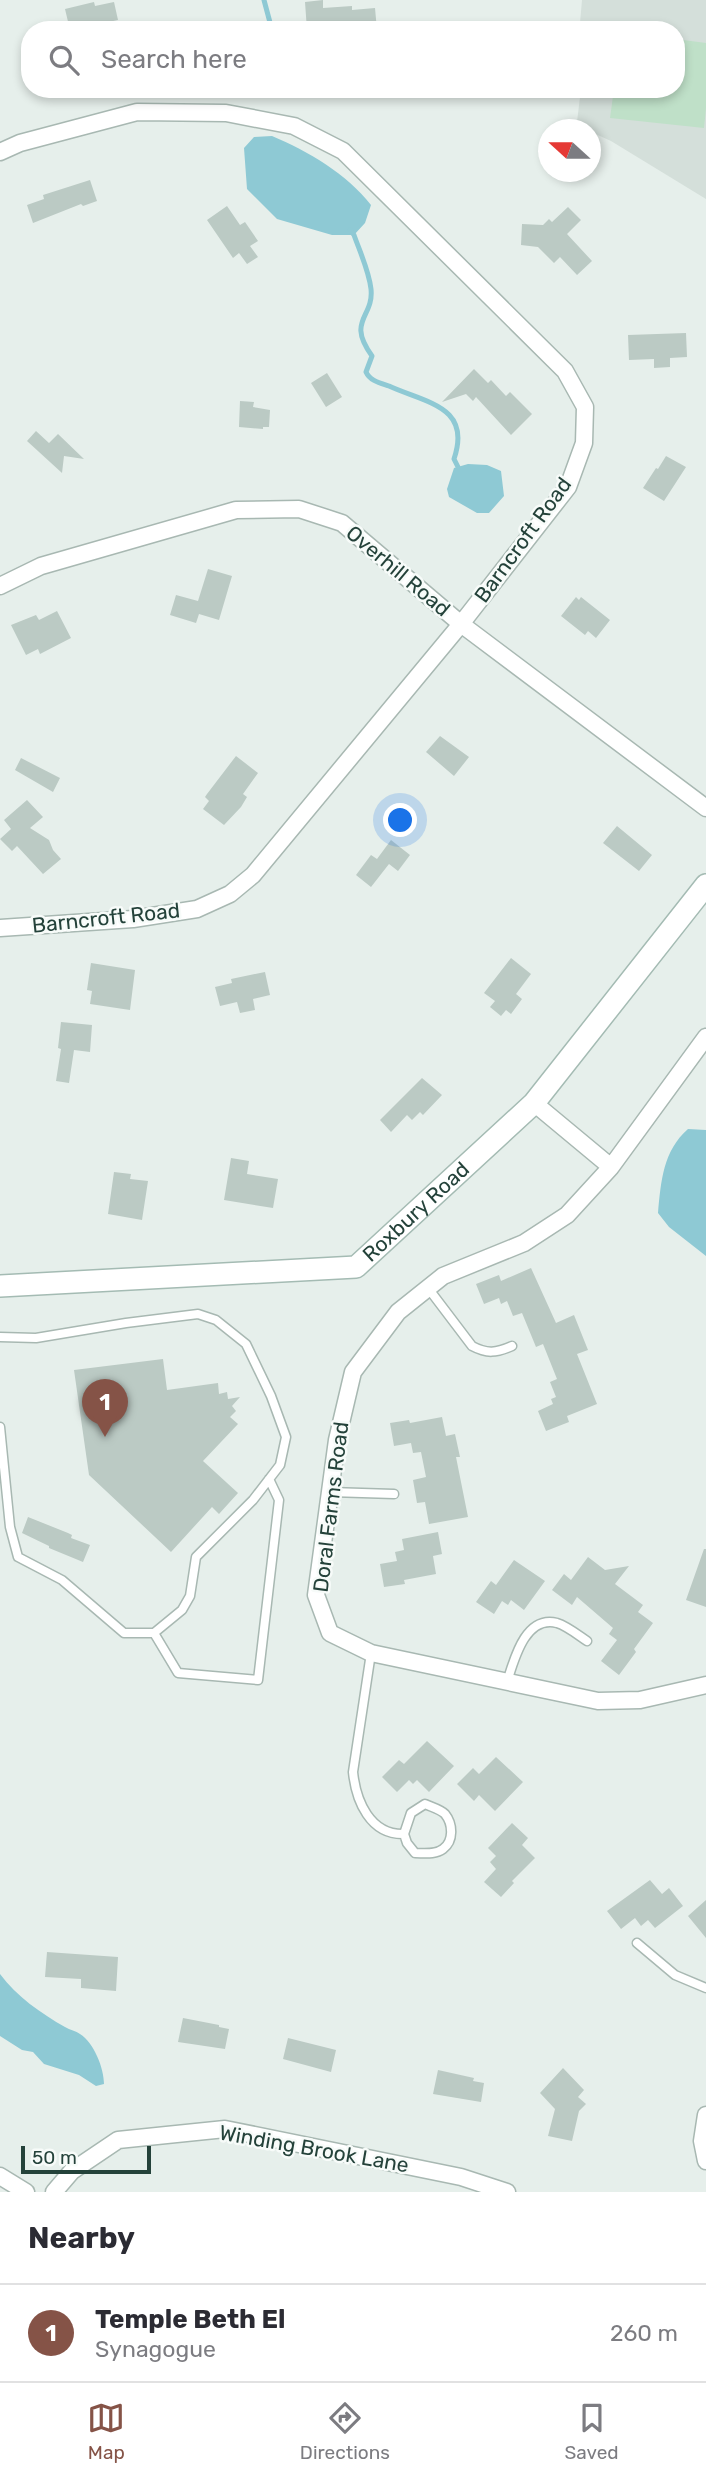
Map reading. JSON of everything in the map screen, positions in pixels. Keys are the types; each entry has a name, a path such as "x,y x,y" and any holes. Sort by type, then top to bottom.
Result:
{"street":[{"name":"Barncroft Road","path":"0,152 20,143 137,112 226,113 294,126 343,152 565,372 585,407 584,443 568,487 461,624 253,875 230,894 197,909 133,919 0,928"},
{"name":"Overhill Road","path":"0,586 41,566 236,510 299,509 342,523 461,624 706,808"},
{"name":"Roxbury Road","path":"0,1286 356,1267 534,1103 706,886"},
{"name":"Doral Farms Road","path":"706,1037 611,1167 567,1215 524,1243 443,1276 398,1312 353,1371 337,1440 316,1595 330,1633 370,1653 598,1701 640,1700 706,1685"},
{"path":"534,1103 611,1167"},
{"path":"706,2115 702,2141 706,2161"},
{"name":"Winding Brook Lane","path":"54,2192 72,2171 118,2140 225,2129 461,2177 507,2192"},
{"path":"0,2176 26,2192"}],"lane":[{"path":"428,1288 472,1346 481,1351 496,1353 512,1346"},
{"path":"0,1330 0,1338 36,1338 126,1322 198,1314 216,1320 246,1344 271,1396 286,1437 280,1465 253,1500 196,1557 190,1596 182,1609 154,1633 124,1633 62,1580 18,1557 10,1527 0,1427"},
{"path":"154,1633 178,1673 258,1680 279,1500 269,1479"},
{"path":"330,1492 394,1494"},
{"path":"507,1682 523,1639 534,1628 548,1622 559,1623 587,1641"},
{"path":"370,1653 354,1772 355,1792 374,1824 386,1831 404,1834"},
{"path":"425,1804 443,1812 451,1826 449,1842 442,1850 431,1853 415,1853 404,1834 411,1813 425,1804"},
{"path":"637,1943 675,1975 706,1988"}],"shaded area":[{"path":"582,0 706,0 706,199 601,136 601,119 577,119 580,98 685,98 685,21 580,21"}],"green space":[{"path":"685,40 706,43 704,128 610,118 613,98 685,98"}],"water":[{"path":"272,136 326,164 350,183 371,205 365,223 354,235 332,235 277,219 247,189 244,148 254,137"},
{"path":"468,464 487,465 501,471 504,496 489,513 477,513 449,497 447,489 454,468"},
{"path":"688,1129 706,1130 706,1256 669,1227 658,1213 662,1178 668,1157"},
{"path":"0,1974 30,2004 90,2043 97,2056 104,2084 96,2086 79,2075 44,2064 33,2052 22,2050 0,2036"}],"building":[{"path":"323,0 323,8 375,8 376,21 306,21 305,2"},
{"path":"94,2 95,6 114,2 118,20 68,21 65,9"},
{"path":"90,180 97,201 83,206 81,204 33,223 27,205 44,199 43,195"},
{"path":"227,206 240,225 245,222 258,241 250,246 258,257 247,264 239,253 233,258 207,220"},
{"path":"568,207 581,220 567,234 592,261 577,275 560,257 554,263 538,247 521,245 522,224 543,225 549,219 552,222"},
{"path":"686,333 687,357 670,358 670,367 654,368 654,359 629,360 628,335"},
{"path":"474,369 488,383 491,380 506,396 510,392 532,414 511,435 476,397 473,401 466,394 442,402"},
{"path":"327,373 342,397 326,407 311,383"},
{"path":"240,401 254,402 253,407 270,410 269,427 239,427"},
{"path":"36,431 49,443 58,434 84,459 64,456 62,473 27,441"},
{"path":"666,456 686,467 664,501 643,488"},
{"path":"208,569 232,576 219,620 199,614 196,623 170,615 176,595 198,601"},
{"path":"576,597 579,600 581,597 610,620 596,638 588,631 585,635 561,616"},
{"path":"57,611 71,638 40,654 38,649 26,655 11,625 36,615 39,620"},
{"path":"440,736 469,757 454,776 426,752"},
{"path":"236,756 258,773 243,794 247,797 241,807 224,825 203,809 209,801 205,797"},
{"path":"21,758 60,778 53,792 15,770"},
{"path":"27,800 43,817 30,828 49,840 61,859 43,874 17,846 12,851 0,839 11,829 4,820"},
{"path":"617,826 652,855 639,871 603,843"},
{"path":"391,840 410,855 398,871 389,864 371,887 356,875 371,855 377,859"},
{"path":"511,958 531,974 516,994 522,999 511,1014 506,1010 501,1016 490,1007 495,1001 484,993"},
{"path":"91,963 135,970 130,1010 90,1004 92,991 87,990"},
{"path":"265,972 270,995 253,999 255,1010 240,1013 237,1002 220,1006 215,987 232,983 231,979"},
{"path":"61,1022 92,1025 90,1052 74,1050 69,1083 56,1081 61,1049 58,1048"},
{"path":"422,1078 442,1095 423,1115 420,1112 412,1120 407,1115 391,1132 380,1120"},
{"path":"231,1158 249,1161 247,1174 278,1179 273,1208 224,1200"},
{"path":"114,1172 131,1174 130,1179 148,1181 142,1220 108,1214"},
{"path":"531,1268 556,1323 574,1315 588,1350 577,1354 597,1404 567,1416 569,1422 546,1431 538,1411 553,1404 551,1399 556,1397 550,1382 557,1379 543,1344 536,1347 522,1313 513,1316 507,1301 501,1304 499,1298 484,1304 476,1284 499,1275 501,1281"},
{"path":"163,1359 167,1390 218,1383 219,1394 227,1392 228,1399 240,1397 232,1406 236,1411 230,1417 238,1424 203,1461 238,1493 219,1514 212,1507 171,1552 89,1475 74,1370"},
{"path":"442,1417 446,1436 455,1434 460,1457 456,1457 468,1517 429,1524 425,1502 417,1503 413,1480 426,1477 421,1452 413,1453 411,1443 394,1446 390,1423 409,1420 410,1423"},
{"path":"28,1517 90,1545 83,1562 22,1533"},
{"path":"438,1532 442,1554 433,1556 436,1574 404,1580 405,1584 384,1587 380,1564 397,1561 395,1552 404,1550 402,1539"},
{"path":"706,1549 706,1607 686,1600"},
{"path":"588,1557 605,1570 629,1566 615,1584 643,1605 638,1612 653,1623 619,1675 601,1661 617,1640 609,1634 613,1628 577,1597 572,1605 552,1590 564,1574 571,1580"},
{"path":"514,1560 545,1581 524,1610 511,1600 508,1605 502,1601 494,1614 476,1602 491,1581 496,1585"},
{"path":"427,1741 454,1766 429,1792 417,1780 413,1784 409,1780 397,1792 382,1777 399,1760 404,1764"},
{"path":"496,1757 523,1782 495,1811 479,1795 474,1801 457,1784 473,1768 479,1774"},
{"path":"512,1823 528,1838 522,1845 535,1858 512,1881 514,1883 501,1897 484,1882 496,1869 490,1862 496,1856 488,1848"},
{"path":"650,1880 662,1894 669,1888 683,1906 655,1928 648,1920 641,1926 635,1918 621,1929 607,1911"},
{"path":"706,1900 706,1938 688,1916"},
{"path":"47,1952 118,1957 116,1991 81,1988 81,1979 45,1977"},
{"path":"183,2018 229,2029 225,2049 178,2042"},
{"path":"288,2038 336,2050 331,2072 283,2059"},
{"path":"563,2068 584,2090 578,2097 586,2104 579,2111 572,2141 548,2136 555,2109 540,2093"},
{"path":"438,2070 484,2083 481,2102 433,2094"}],"waterway":[{"path":"264,0 270,21"},
{"path":"350,230 364,262 371,289 369,307 361,327 361,334 372,356 366,372 370,378 431,403 451,417 457,428 458,441 454,459 458,467"}],"place":[{"name":"Temple Beth El","path":"105,1437"}]}
